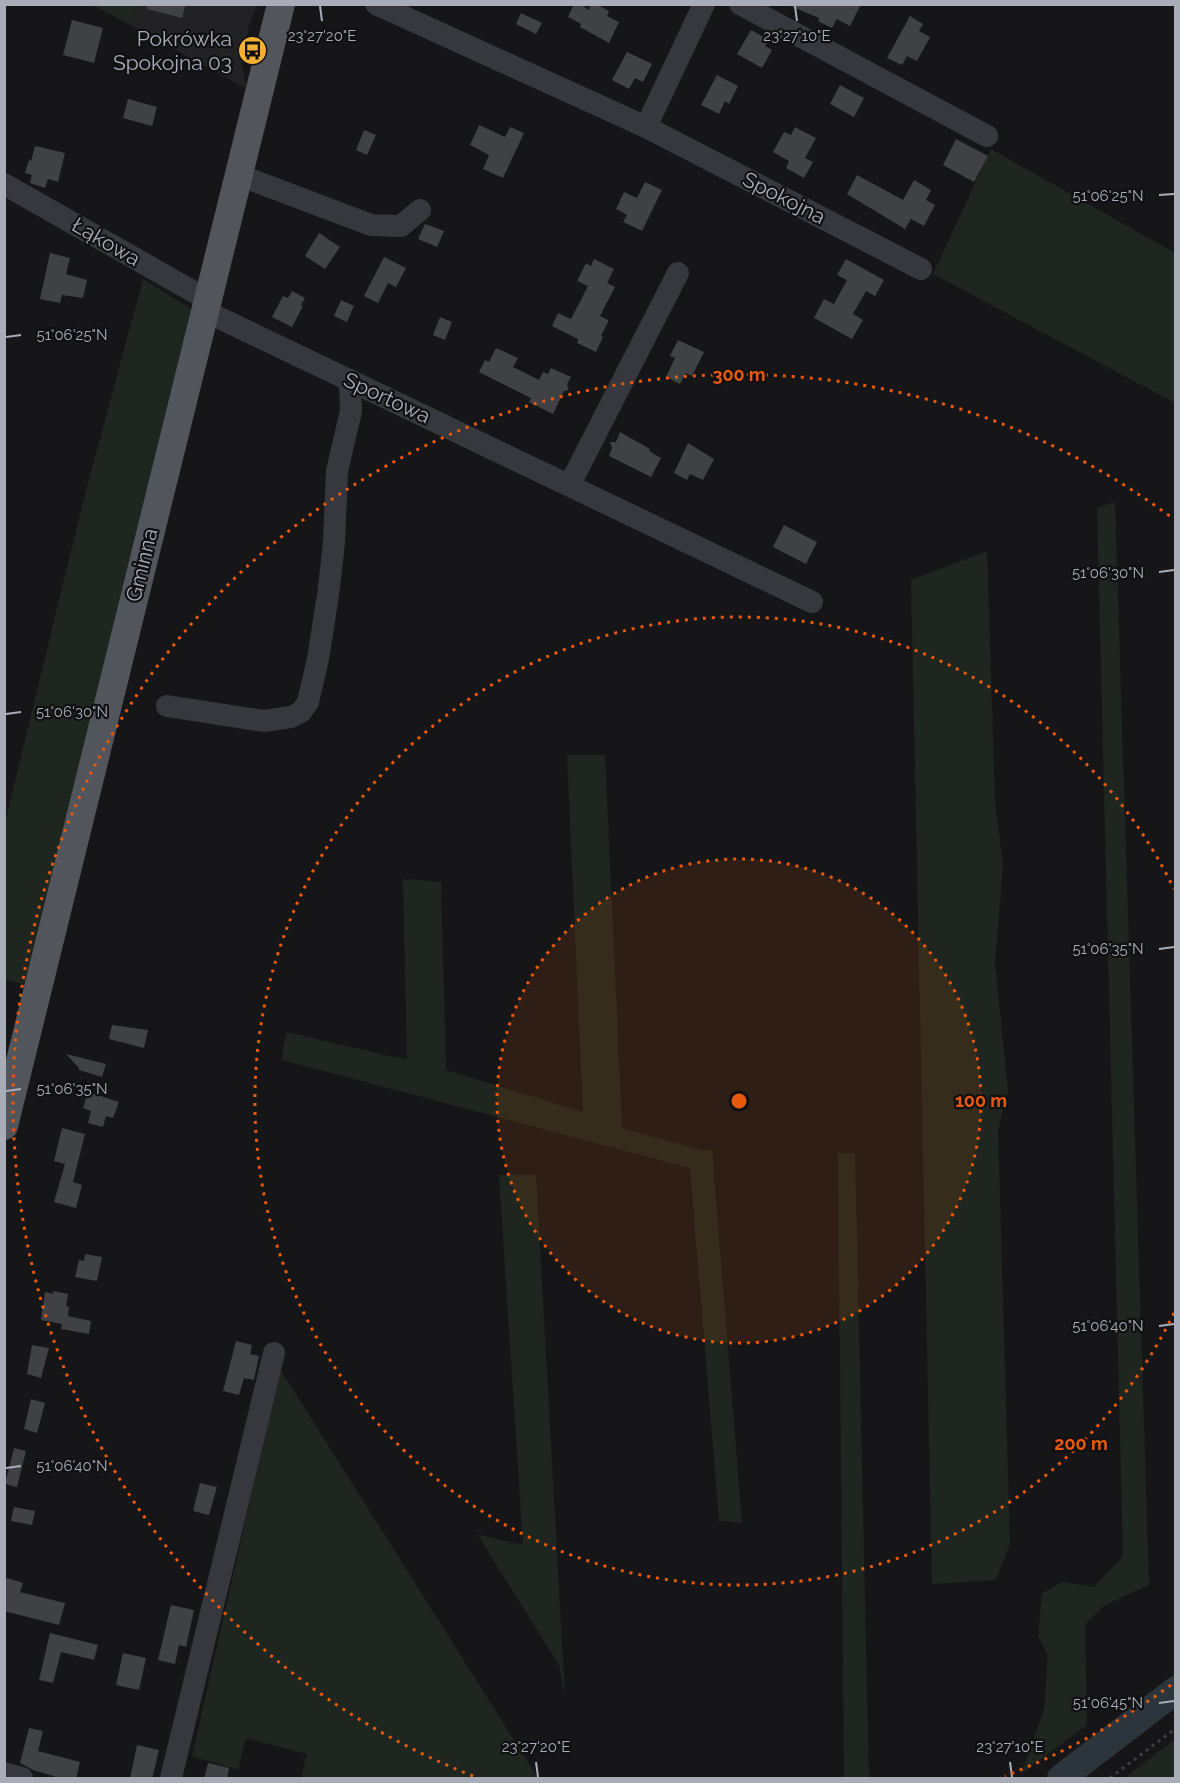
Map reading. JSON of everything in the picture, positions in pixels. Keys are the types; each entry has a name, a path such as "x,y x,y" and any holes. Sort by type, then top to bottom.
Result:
{"main road":[{"name":"Gminna","path":"4,1126 281,4"}],"street":[{"name":"Spokojna","path":"376,4 646,127 921,269"},
{"path":"646,127 704,4"},
{"path":"740,4 987,136"},
{"path":"239,175 371,225 401,226 420,210"},
{"name":"Łąkowa","path":"4,184 206,305"},
{"path":"570,484 678,273"},
{"name":"Sportowa","path":"206,305 350,380 812,602"},
{"path":"166,706 264,721 291,717 301,712 308,702 317,668 328,595 334,543 337,471 351,411 350,380"},
{"path":"171,1779 274,1353"},
{"path":"4,1773 22,1779"}],"path":[{"path":"1110,1779 1176,1728"}],"shaded area":[{"path":"93,5 137,5 132,26"},
{"path":"137,5 257,5 249,25 242,64 247,89 132,26"},
{"path":"991,149 1175,253 1175,403 933,274"},
{"path":"143,279 193,310 31,987 5,979 5,822 82,506"},
{"path":"1115,502 1149,1585 1105,1605 1085,1624 1087,1725 1021,1774 1044,1710 1048,1655 1038,1636 1042,1593 1063,1582 1094,1587 1123,1556 1097,508"},
{"path":"987,551 995,800 1003,865 995,963 1008,1090 998,1130 1010,1544 996,1580 932,1584 911,580"},
{"path":"567,755 605,755 622,1128 700,1150 712,1150 742,1523 719,1521 690,1168 282,1060 286,1032 407,1060 403,879 441,882 446,1070 583,1112"},
{"path":"838,1153 855,1153 869,1778 844,1778"},
{"path":"499,1175 536,1175 565,1697 559,1665 477,1534 523,1545"},
{"path":"280,1369 538,1778 301,1778 307,1754 246,1738 238,1770 192,1756"},
{"path":"1175,1739 1175,1778 1125,1778"}],"building":[{"path":"147,4 186,4 182,18 147,9"},
{"path":"574,4 579,4 589,10 591,4 596,4 609,11 607,16 619,22 609,43 580,27 581,24 568,17"},
{"path":"786,4 861,4 850,26 837,19 832,28 818,21 819,18"},
{"path":"521,13 542,23 536,34 516,24"},
{"path":"910,16 923,24 919,31 930,37 917,61 907,56 902,65 887,58"},
{"path":"72,20 103,28 94,63 63,55"},
{"path":"751,30 769,40 765,46 772,50 762,68 737,54"},
{"path":"627,52 652,64 643,82 635,78 629,89 612,80"},
{"path":"717,75 738,86 729,104 725,101 719,114 701,105"},
{"path":"840,85 864,98 854,117 830,104"},
{"path":"128,99 157,107 152,126 123,118"},
{"path":"479,125 505,137 510,127 524,133 503,178 483,169 489,155 470,145"},
{"path":"795,127 816,138 805,158 813,162 804,178 786,168 789,161 773,152 784,132 791,135"},
{"path":"364,130 376,135 367,155 356,150"},
{"path":"956,139 988,156 974,182 943,165"},
{"path":"35,146 65,153 58,182 48,179 45,188 30,183 32,175 25,173"},
{"path":"857,175 903,200 914,180 931,190 926,200 935,205 924,226 911,219 905,229 847,194"},
{"path":"645,182 662,190 642,231 623,222 627,215 616,209 624,192 637,198"},
{"path":"425,224 444,231 437,247 418,239"},
{"path":"319,233 340,247 325,269 305,256"},
{"path":"50,253 70,258 66,274 87,280 83,298 62,295 60,303 40,299"},
{"path":"384,257 406,268 396,287 388,283 378,303 364,296"},
{"path":"594,259 614,269 607,283 615,287 600,316 608,322 596,352 577,343 578,339 552,326 558,313 571,319 588,286 577,281 586,263 591,266"},
{"path":"846,259 884,280 875,296 866,291 853,314 863,320 852,339 814,318 824,299 834,304 847,280 837,275"},
{"path":"292,291 305,298 292,327 272,317 283,296 288,298"},
{"path":"341,300 354,306 347,322 334,316"},
{"path":"440,317 452,322 445,340 433,335"},
{"path":"678,340 704,352 692,376 686,373 680,384 666,377 675,358 670,356"},
{"path":"496,348 518,358 513,367 539,380 543,372 548,374 551,368 571,377 567,384 569,390 564,391 553,414 529,402 531,398 479,372 485,360 489,362"},
{"path":"620,432 661,458 651,477 609,456 612,448 610,442 616,442"},
{"path":"688,443 714,459 703,480 690,474 687,480 674,473"},
{"path":"784,525 817,542 806,564 773,547"},
{"path":"112,1025 148,1030 144,1048 109,1039"},
{"path":"66,1054 106,1064 102,1077 79,1070"},
{"path":"88,1092 119,1102 113,1118 106,1116 103,1127 88,1123 91,1111 83,1108"},
{"path":"62,1128 85,1134 73,1182 82,1185 76,1208 54,1202 65,1164 54,1161"},
{"path":"85,1254 102,1257 97,1281 75,1277 79,1260 84,1261"},
{"path":"53,1291 68,1294 66,1306 69,1307 68,1316 91,1321 89,1334 61,1329 62,1324 41,1320 45,1292 53,1294"},
{"path":"236,1341 252,1345 250,1354 259,1356 254,1380 244,1378 239,1395 223,1391"},
{"path":"32,1345 49,1348 41,1378 27,1374"},
{"path":"31,1399 45,1403 37,1433 24,1429"},
{"path":"14,1448 26,1451 17,1487 5,1484"},
{"path":"200,1483 217,1487 209,1515 193,1511"},
{"path":"14,1507 35,1511 32,1525 11,1521"},
{"path":"4,1577 23,1583 20,1592 65,1603 59,1625 4,1611"},
{"path":"171,1605 194,1610 186,1647 179,1645 175,1664 158,1660"},
{"path":"50,1633 98,1645 94,1660 61,1652 53,1683 39,1680"},
{"path":"123,1653 146,1658 139,1690 116,1685"},
{"path":"29,1728 43,1731 38,1751 80,1762 76,1779 63,1779 33,1770 20,1763"},
{"path":"137,1745 159,1750 152,1779 130,1779"},
{"path":"208,1763 229,1768 227,1779 204,1779"}],"waterway":[{"path":"1061,1778 1176,1690"}],"place":[{"name":"Pokrówka Spokojna 03","path":"253,51"}]}
